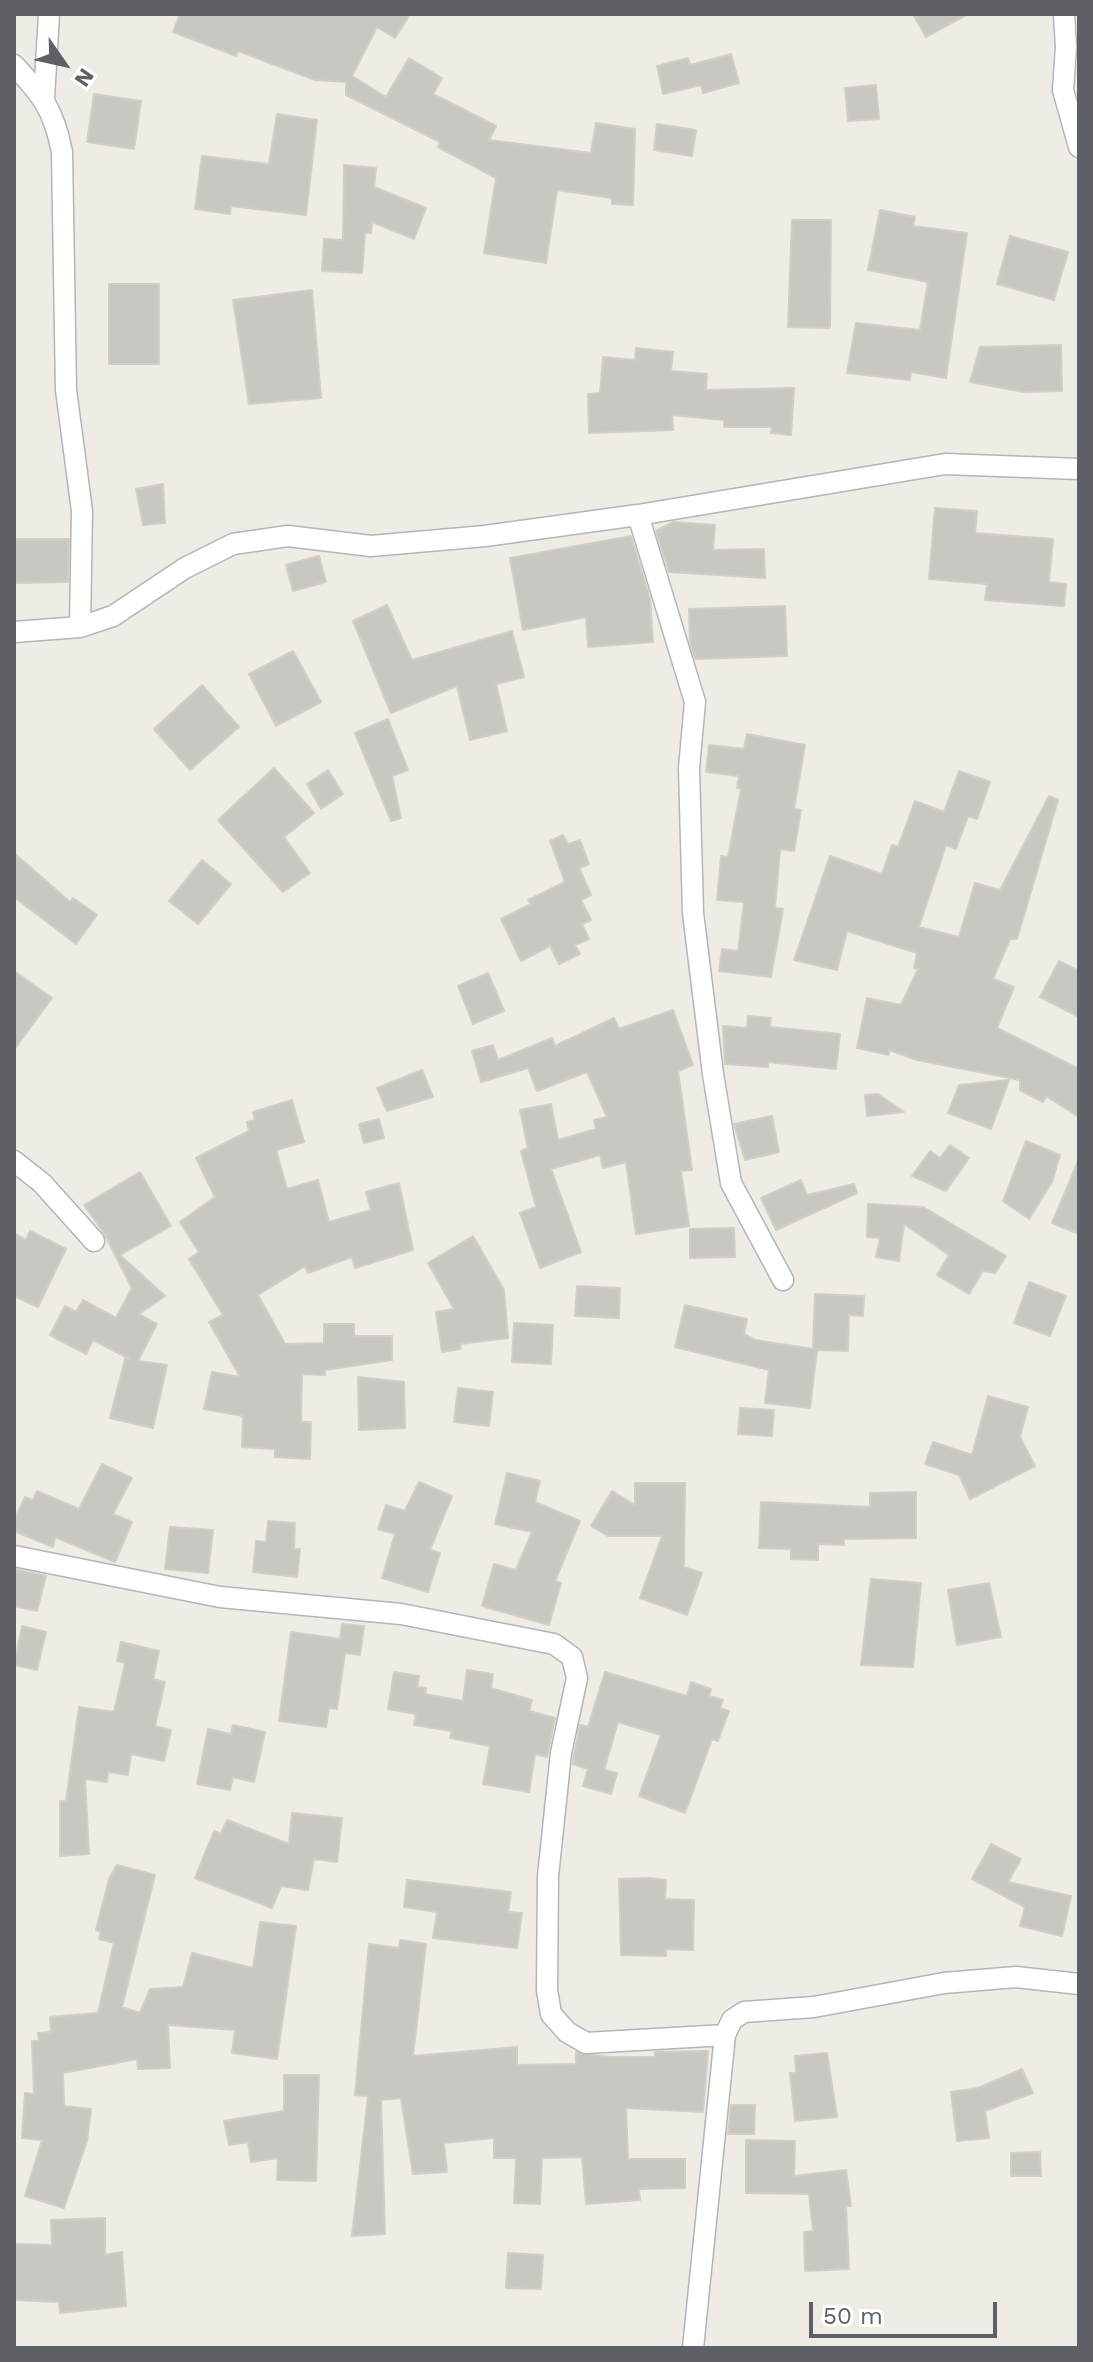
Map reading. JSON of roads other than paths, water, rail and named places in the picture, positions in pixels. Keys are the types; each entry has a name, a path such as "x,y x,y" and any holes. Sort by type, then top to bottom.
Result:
{"street":[{"path":"44,98 49,14"},
{"path":"1064,14 1073,44 1063,90 1079,147"},
{"path":"14,65 44,98 57,124 62,152 66,390 82,511 80,627"},
{"path":"14,632 80,627 113,616 185,568 233,544 288,536 371,546 485,536 638,515 945,464 1079,469"},
{"path":"638,515 695,702 689,768 693,913 713,1074 731,1183 783,1280"},
{"path":"14,1161 42,1183 94,1241"},
{"path":"14,1556 220,1597 401,1614 554,1644 572,1657 577,1678 561,1753 548,1876 547,1990 551,2014 567,2032 586,2043 725,2035"},
{"path":"693,2348 725,2035 732,2020 744,2012 814,2007 944,1983 1016,1977 1079,1984"}]}
